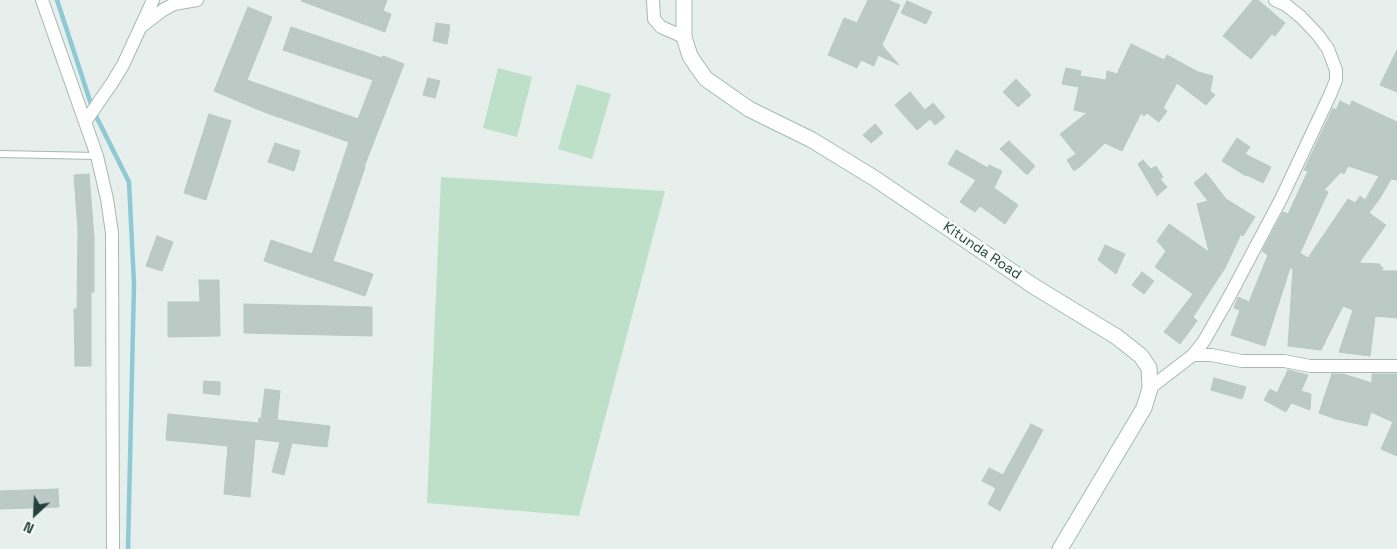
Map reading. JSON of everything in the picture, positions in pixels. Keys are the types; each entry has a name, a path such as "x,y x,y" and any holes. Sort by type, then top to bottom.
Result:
{"street":[{"path":"42,0 97,156 107,199 112,233 113,549"},
{"path":"84,122 112,83 153,0"},
{"path":"140,28 174,4 197,0"},
{"path":"652,0 654,19 661,27 684,37"},
{"name":"Kitunda Road","path":"684,0 684,37 690,56 706,79 749,108 812,140 874,178 1035,287 1117,337 1141,356 1149,368 1150,388 1144,408 1060,549"},
{"path":"1150,388 1193,355 1204,341 1281,199 1336,80 1336,70 1328,49 1318,35 1294,11 1275,0"},
{"path":"1193,355 1211,355 1242,360 1284,362 1310,366 1397,366"}],"lane":[{"path":"0,154 97,156"}],"green space":[{"path":"498,68 532,77 517,137 483,128"},
{"path":"577,84 611,94 592,159 558,149"},
{"path":"441,177 665,191 579,516 427,503"}],"building":[{"path":"302,0 387,0 383,11 391,14 385,32"},
{"path":"868,0 888,0 900,5 882,45 899,65 878,55 874,66 861,60 857,68 828,55 844,18 857,23"},
{"path":"1253,0 1258,0 1285,23 1275,36 1272,34 1251,59 1223,36"},
{"path":"907,1 932,12 926,24 901,13"},
{"path":"248,7 272,17 247,80 358,119 373,80 283,50 291,27 404,64 364,167 333,261 373,274 365,296 264,261 271,240 312,254 349,142 264,112 214,91"},
{"path":"436,23 450,25 447,44 433,41"},
{"path":"1131,44 1164,60 1167,55 1198,72 1213,76 1210,91 1215,95 1206,105 1177,83 1163,108 1167,111 1159,122 1147,113 1144,116 1141,113 1122,151 1105,143 1074,171 1067,160 1076,154 1060,134 1087,113 1074,110 1079,87 1062,84 1066,68 1081,71 1080,76 1106,80 1107,71 1117,74"},
{"path":"1397,50 1397,92 1380,85"},
{"path":"428,78 440,81 435,98 423,95"},
{"path":"1016,79 1031,95 1018,107 1003,92"},
{"path":"910,92 925,110 933,103 945,117 935,125 930,119 917,130 895,105"},
{"path":"1340,101 1350,106 1352,101 1397,122 1397,180 1391,179 1369,213 1386,225 1359,263 1380,264 1380,267 1383,267 1382,271 1397,271 1397,318 1375,316 1370,356 1339,352 1353,310 1343,306 1321,350 1288,346 1293,268 1290,268 1265,346 1231,335 1240,310 1234,308 1238,297 1249,302 1268,255 1262,251 1283,212 1288,214 1308,171 1304,170 1333,108 1336,110","holes":["1348,166 1379,176 1365,200 1360,196 1355,203 1348,199 1308,258 1300,253 1328,192 1324,190 1341,172 1344,174"]},
{"path":"209,114 231,121 206,200 184,193"},
{"path":"875,124 883,133 871,143 863,135"},
{"path":"1237,138 1250,147 1245,154 1271,167 1263,183 1246,176 1222,161"},
{"path":"1009,141 1035,166 1027,175 1000,149"},
{"path":"275,143 300,151 294,171 268,162"},
{"path":"956,150 988,168 989,165 1002,171 994,188 1018,205 1005,224 980,206 975,212 960,202 976,180 948,164"},
{"path":"1143,160 1151,169 1156,166 1163,177 1160,179 1167,187 1157,196 1138,164"},
{"path":"1206,173 1226,199 1255,217 1243,236 1241,234 1225,268 1193,317 1197,321 1180,344 1164,332 1193,294 1155,267 1166,251 1157,241 1169,224 1209,252 1197,204 1208,201 1194,183"},
{"path":"89,174 94,238 94,292 91,292 91,366 75,366 74,309 77,309 78,230 74,175"},
{"path":"157,236 173,242 162,271 146,266"},
{"path":"1105,245 1125,254 1116,274 1098,260"},
{"path":"1142,272 1154,281 1144,294 1132,285"},
{"path":"199,280 219,280 220,336 168,337 168,302 200,302"},
{"path":"244,304 372,307 372,336 244,333"},
{"path":"1288,370 1308,375 1301,391 1311,394 1310,410 1291,403 1286,412 1264,400 1270,389 1277,393"},
{"path":"1332,374 1343,374 1372,383 1372,374 1397,374 1397,456 1381,449 1393,422 1371,412 1367,426 1319,413"},
{"path":"1214,378 1246,387 1242,399 1211,390"},
{"path":"204,381 220,382 220,395 203,393"},
{"path":"265,389 280,391 277,420 330,426 327,447 292,443 284,475 272,472 280,442 255,439 250,497 224,494 228,446 166,440 168,414 258,423 259,418 261,419"},
{"path":"1031,424 1043,430 1000,511 988,504 996,488 982,481 989,468 1003,475"},
{"path":"58,489 59,507 0,509 0,491"}],"waterway":[{"path":"57,0 93,110 129,182 134,284 128,549"}]}
